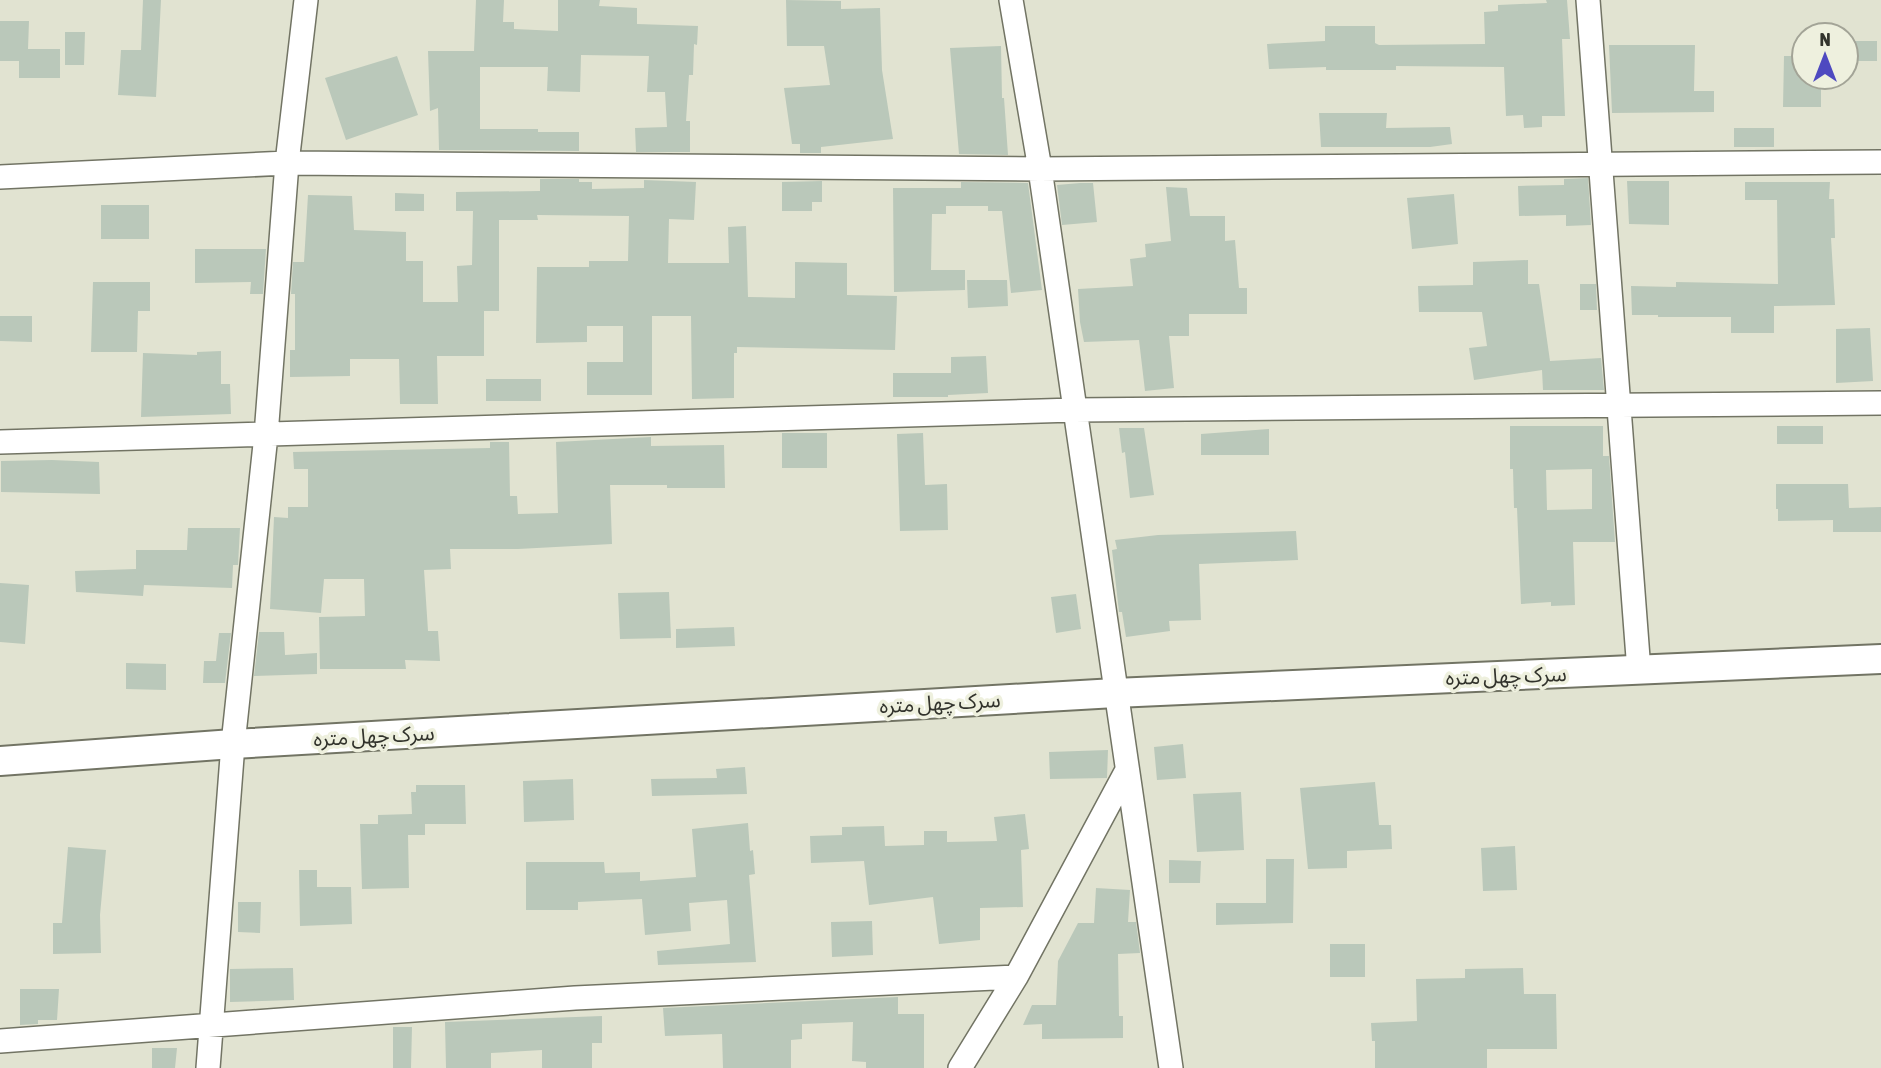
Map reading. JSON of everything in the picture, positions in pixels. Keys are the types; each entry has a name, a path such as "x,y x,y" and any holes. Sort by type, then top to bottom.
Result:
{"street":[{"path":"208,1068 233,744 266,435 287,163 306,0"},
{"path":"1011,0 1040,169 1171,1068"},
{"path":"1588,0 1639,671"},
{"path":"0,177 287,163 1040,169 1881,162"},
{"path":"0,442 1074,410 1881,403"},
{"name":"سرک چهل متره","path":"0,761 233,744 1115,693 1881,659"},
{"path":"960,1068 1016,977 1126,772"},
{"path":"0,1041 575,998 1016,977"}],"building":[{"path":"143,0 161,0 156,97 118,95 121,50 141,50"},
{"path":"476,0 504,0 503,22 514,22 514,29 558,31 558,0 600,0 599,6 637,8 637,24 698,26 697,45 694,44 693,75 689,75 686,121 690,121 690,152 636,152 635,128 667,127 665,92 647,92 649,56 581,55 580,92 547,91 548,67 480,67 480,129 579,132 579,151 439,150 438,108 430,111 428,51 474,51"},
{"path":"786,0 841,1 841,9 880,8 882,70 893,139 821,147 821,153 800,153 800,144 792,144 784,88 830,85 824,46 787,46"},
{"path":"1546,0 1567,0 1570,39 1562,39 1565,116 1542,116 1542,127 1524,128 1523,115 1506,116 1504,67 1269,69 1267,44 1325,41 1325,26 1375,26 1375,43 1379,45 1485,44 1484,12 1498,11 1498,5 1547,3"},
{"path":"0,21 29,21 28,49 60,49 60,78 19,78 19,61 0,61"},
{"path":"65,32 85,32 84,65 65,65"},
{"path":"1860,41 1877,41 1877,61 1860,61"},
{"path":"1609,45 1695,45 1694,91 1714,91 1714,112 1612,113"},
{"path":"1001,46 1002,98 1008,155 959,154 950,48"},
{"path":"397,56 418,115 346,140 325,78"},
{"path":"1784,56 1790,56 1790,91 1821,91 1821,107 1783,107"},
{"path":"1319,113 1387,113 1386,128 1450,127 1452,144 1430,147 1321,147"},
{"path":"1734,128 1774,128 1774,147 1734,147"},
{"path":"1588,178 1591,225 1566,226 1566,215 1519,216 1518,186 1564,185 1564,179"},
{"path":"540,179 579,179 579,182 592,182 592,189 644,188 644,180 696,182 694,220 669,219 668,263 729,263 728,227 746,226 748,297 795,298 795,262 847,263 847,295 897,296 895,350 737,347 737,353 734,353 734,398 692,399 691,316 652,316 652,395 587,395 587,362 623,362 623,326 587,326 587,342 536,343 537,267 589,267 589,261 628,261 629,216 537,215 538,220 499,220 499,311 484,311 484,356 437,356 438,404 400,404 399,359 350,359 350,376 290,377 290,350 295,350 295,294 291,294 293,262 304,262 308,195 352,196 354,230 406,232 406,261 423,261 423,302 458,302 457,266 472,265 473,211 456,211 456,192 540,191"},
{"path":"822,181 822,202 812,202 812,211 782,211 782,182"},
{"path":"1627,181 1669,181 1669,225 1629,224"},
{"path":"961,182 1028,183 1042,290 1011,293 1002,211 988,211 988,206 946,206 946,214 932,214 931,270 965,270 965,290 894,292 893,188 961,188"},
{"path":"1745,182 1830,182 1829,199 1834,199 1835,238 1831,238 1835,305 1774,306 1774,333 1731,333 1731,317 1632,315 1631,286 1676,287 1676,282 1778,284 1777,200 1745,200"},
{"path":"1093,183 1097,222 1062,225 1057,185"},
{"path":"1166,187 1187,188 1190,216 1225,216 1225,241 1235,240 1239,288 1247,288 1247,314 1189,314 1189,336 1169,336 1174,388 1145,391 1139,340 1084,342 1078,289 1133,286 1130,259 1146,257 1145,244 1171,241"},
{"path":"395,193 424,194 424,211 395,211"},
{"path":"1454,194 1458,244 1412,249 1407,198"},
{"path":"101,205 149,205 149,239 101,239"},
{"path":"195,249 266,249 263,294 250,294 251,282 195,283"},
{"path":"1528,260 1528,284 1539,284 1550,361 1601,358 1604,390 1543,390 1542,370 1474,380 1469,348 1487,346 1482,312 1419,312 1418,286 1473,285 1473,262"},
{"path":"967,280 1007,280 1008,306 968,308"},
{"path":"93,282 150,282 150,311 138,311 137,352 91,352"},
{"path":"1580,284 1596,284 1597,310 1580,310"},
{"path":"0,316 32,316 32,342 0,341"},
{"path":"1870,328 1873,381 1836,383 1836,329"},
{"path":"221,351 221,384 230,384 231,414 141,417 143,353 197,355 197,352"},
{"path":"986,356 988,393 948,397 893,397 893,373 951,373 951,357"},
{"path":"486,379 541,379 541,401 486,401"},
{"path":"1510,426 1603,426 1603,456 1609,456 1615,542 1573,542 1575,605 1551,606 1551,602 1521,604 1517,508 1514,508 1513,469 1510,469","holes":["1592,469 1592,509 1547,510 1546,470"]},
{"path":"1777,426 1823,426 1823,444 1777,444"},
{"path":"1119,428 1144,428 1154,495 1130,498 1125,452 1122,453"},
{"path":"1269,429 1269,455 1201,455 1201,434"},
{"path":"782,433 827,433 827,468 782,468"},
{"path":"923,433 925,485 947,484 948,530 900,531 897,434"},
{"path":"651,437 651,446 724,445 725,488 610,485 612,544 450,549 451,569 424,570 428,631 438,631 440,661 405,660 406,669 320,669 319,617 365,616 364,579 324,579 321,613 270,609 274,517 288,518 288,507 308,507 308,469 294,469 293,452 490,448 490,442 509,442 510,496 517,496 518,514 558,513 556,442"},
{"path":"1,461 99,462 100,494 1,492"},
{"path":"1776,484 1848,484 1849,508 1881,507 1881,532 1833,532 1833,520 1778,521"},
{"path":"188,528 240,528 238,565 233,565 232,588 144,585 143,596 76,592 75,571 136,569 136,550 187,550"},
{"path":"1296,531 1298,560 1199,564 1201,620 1169,621 1170,631 1126,637 1122,612 1119,612 1112,550 1117,549 1115,540 1158,535"},
{"path":"0,583 29,585 25,644 0,642"},
{"path":"669,592 671,638 620,639 618,593"},
{"path":"1076,594 1081,629 1056,633 1051,597"},
{"path":"734,627 735,646 676,648 676,629"},
{"path":"259,632 284,632 285,655 317,653 317,674 254,676"},
{"path":"219,633 231,633 225,683 203,683 204,661 216,661"},
{"path":"126,663 166,664 166,690 126,689"},
{"path":"1183,744 1186,778 1157,780 1154,747"},
{"path":"1108,750 1107,778 1050,779 1049,752"},
{"path":"745,767 747,794 652,796 651,779 717,778 716,769"},
{"path":"573,779 574,820 524,822 523,781"},
{"path":"1375,782 1379,825 1391,825 1392,849 1347,851 1347,868 1308,869 1300,788"},
{"path":"416,785 465,785 466,824 425,824 425,835 408,835 409,888 362,889 360,824 378,824 378,815 412,814 411,792 416,792"},
{"path":"1241,792 1244,850 1197,852 1193,794"},
{"path":"1025,814 1029,849 1021,850 1023,907 980,908 980,940 939,944 933,897 869,905 864,861 811,863 810,836 842,835 842,827 884,826 885,846 924,845 924,831 947,831 947,842 997,841 994,817"},
{"path":"748,823 755,874 749,875 756,962 658,965 657,951 730,944 727,900 689,903 691,931 645,935 642,899 578,902 578,910 526,910 526,862 604,862 605,873 640,872 640,881 696,877 692,829"},
{"path":"1515,846 1517,890 1483,891 1481,848"},
{"path":"68,847 106,850 100,915 101,953 53,954 53,923 62,923"},
{"path":"1266,859 1294,859 1293,923 1216,925 1216,903 1266,903"},
{"path":"1169,860 1201,861 1200,883 1169,883"},
{"path":"299,870 317,870 317,887 351,887 352,924 300,926"},
{"path":"1096,888 1130,890 1128,922 1136,922 1140,953 1118,954 1119,1016 1123,1016 1123,1038 1042,1039 1042,1024 1023,1025 1032,1005 1056,1005 1058,961 1078,923 1094,923"},
{"path":"238,902 261,902 260,933 238,932"},
{"path":"872,921 873,955 832,957 831,922"},
{"path":"1330,944 1365,944 1365,977 1330,977"},
{"path":"293,968 294,1000 230,1002 230,969"},
{"path":"1523,968 1524,994 1556,994 1557,1049 1487,1049 1487,1068 1375,1068 1375,1041 1372,1041 1371,1023 1417,1021 1416,979 1465,978 1465,969"},
{"path":"20,989 59,989 57,1020 38,1020 38,1024 20,1025"},
{"path":"898,997 898,1014 924,1014 924,1068 866,1068 866,1062 852,1061 853,1022 802,1024 802,1039 791,1040 791,1068 723,1068 722,1034 665,1036 663,1008"},
{"path":"602,1016 602,1043 592,1043 592,1068 542,1068 542,1050 491,1053 491,1068 446,1068 445,1022"},
{"path":"393,1027 412,1027 411,1068 393,1068"},
{"path":"152,1048 177,1048 175,1068 152,1068"}]}
